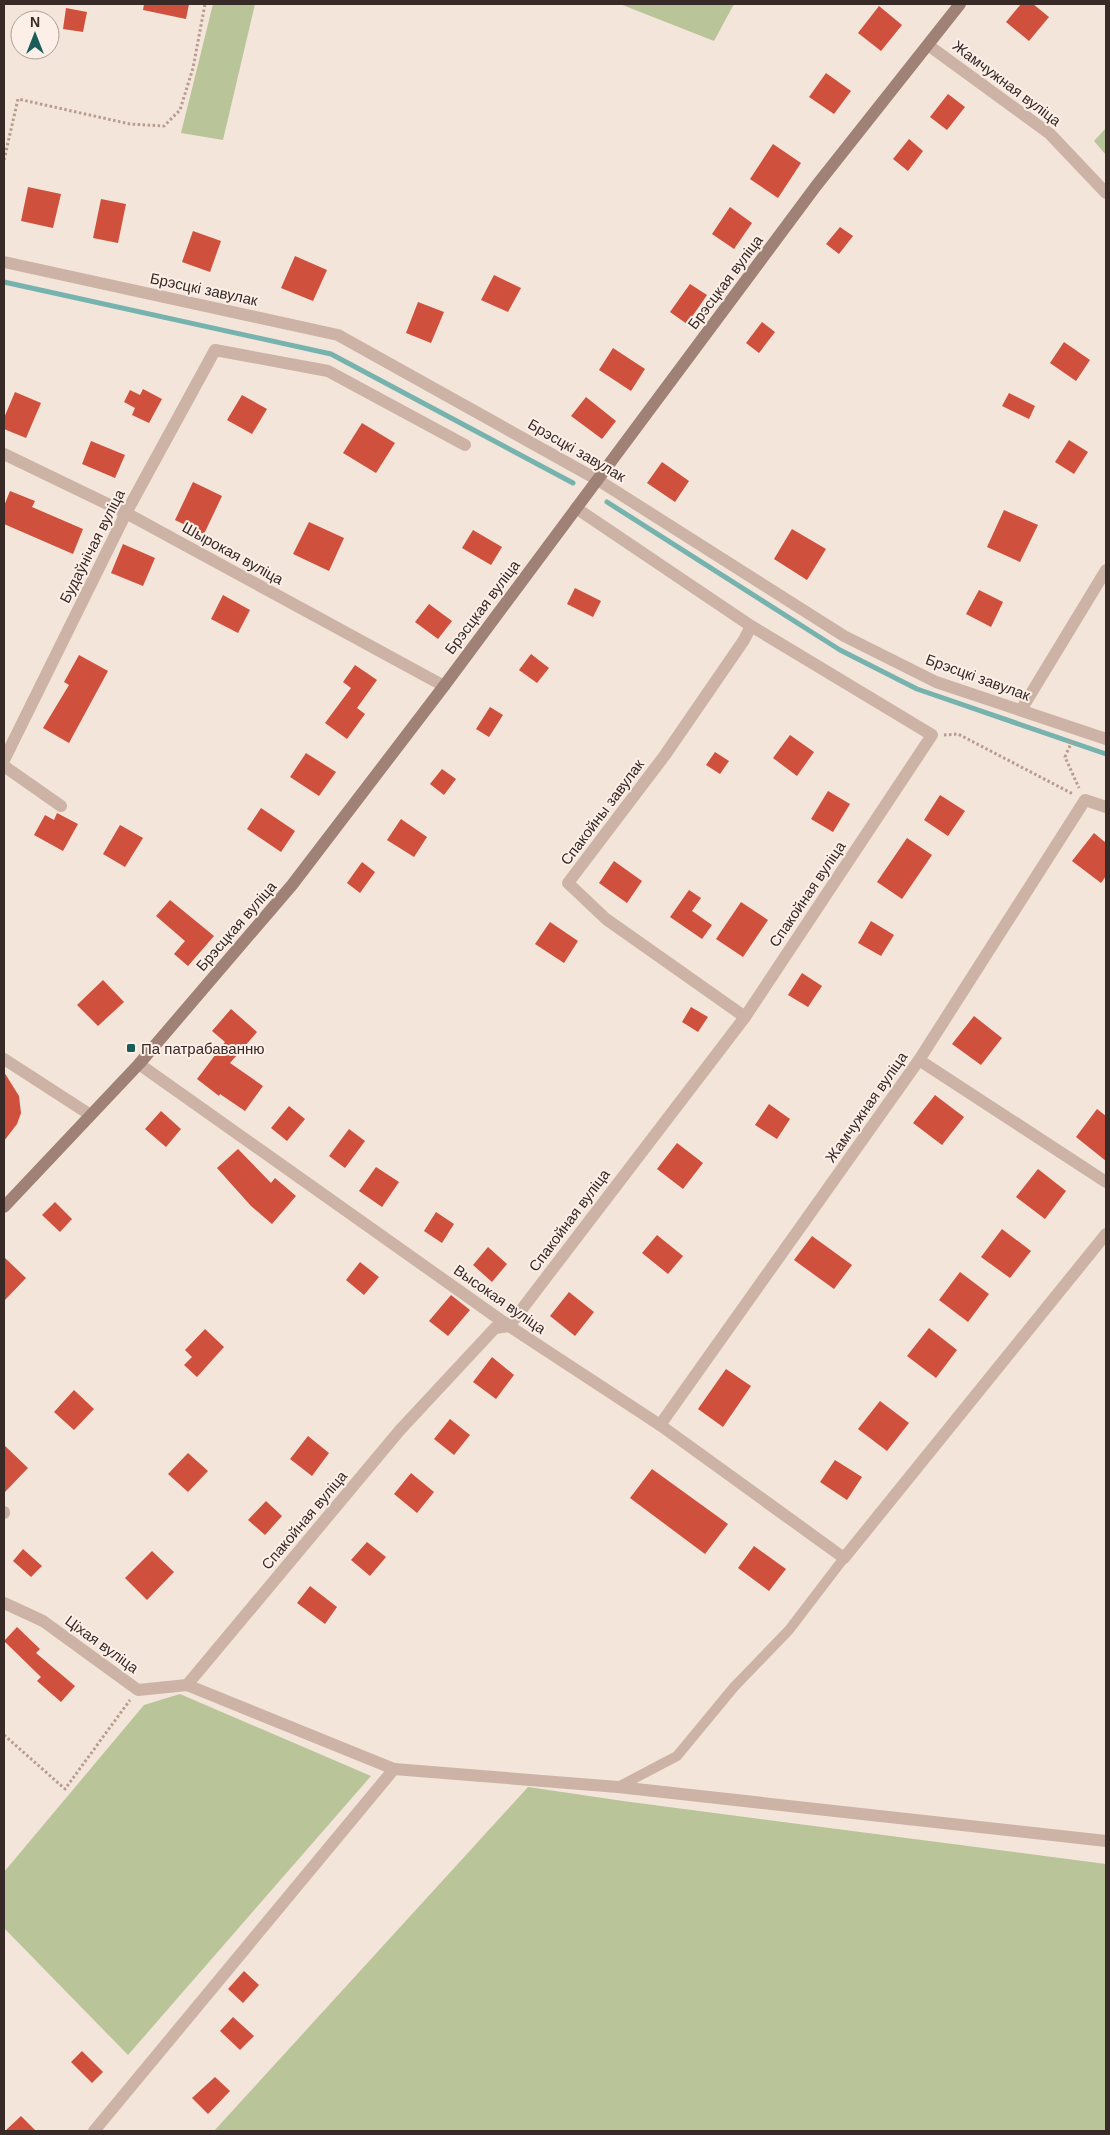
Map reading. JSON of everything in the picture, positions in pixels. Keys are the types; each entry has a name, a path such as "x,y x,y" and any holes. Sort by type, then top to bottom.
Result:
{"street":[{"name":"Брэсцкая вуліца","path":"4,1207 89,1114 139,1064 292,885 444,686 816,186 960,4"},
{"name":"Жамчужная вуліца","path":"928,45 1050,134 1106,193"},
{"name":"Брэсцкі завулак","path":"4,262 338,335 598,480 844,636 936,682 1106,739"},
{"name":"Будаўнічая вуліца","path":"4,760 126,513 215,350 328,371 464,445"},
{"name":"Шырокая вуліца","path":"4,454 126,513 444,686"},
{"path":"576,508 751,626 932,735"},
{"path":"1021,710 1106,570"},
{"name":"Спакойны завулак","path":"745,1017 606,919 568,883 665,755 744,640 751,626"},
{"name":"Спакойная вуліца","path":"187,1685 400,1430 495,1328 509,1326 745,1017 932,735"},
{"path":"4,766 61,806"},
{"name":"Жамчужная вуліца","path":"660,1425 919,1060 1085,800"},
{"path":"1085,800 1106,807"},
{"path":"4,1059 89,1114"},
{"path":"919,1060 1106,1182"},
{"name":"Высокая вуліца","path":"139,1064 509,1326 660,1425 844,1558"},
{"path":"844,1558 1106,1234"},
{"name":"Ціхая вуліца","path":"4,1603 42,1621 138,1690 187,1685"},
{"path":"187,1685 394,1769 618,1787 1106,1841"},
{"path":"94,2131 394,1769"}],"lane":[{"path":"618,1787 678,1756 734,1687 789,1630 844,1558"}],"path":[{"path":"4,160 18,99 130,124 164,126 180,110 194,68 205,4"},
{"path":"932,735 958,734 1085,800"},
{"path":"1065,757 1085,800"},
{"path":"4,1735 65,1789 138,1690"}],"green space":[{"path":"213,4 255,4 223,140 181,133"},
{"path":"620,4 734,4 714,41"},
{"path":"1106,128 1106,155 1094,141"},
{"path":"180,1694 371,1776 128,2055 4,1928 4,1872 144,1705"},
{"path":"528,1787 1106,1864 1106,2131 214,2131"}],"building":[{"path":"144,4 189,4 186,19 143,10"},
{"path":"1021,4 1033,4 1049,17 1029,41 1006,22"},
{"path":"879,6 902,25 881,51 858,33"},
{"path":"66,8 87,12 83,32 63,29"},
{"path":"826,73 851,91 834,114 809,97"},
{"path":"948,94 965,107 947,130 930,117"},
{"path":"909,139 923,151 908,171 893,159"},
{"path":"773,144 801,163 778,198 750,179"},
{"path":"28,187 61,194 53,228 21,221"},
{"path":"101,199 126,204 118,243 93,238"},
{"path":"730,207 752,223 734,249 712,234"},
{"path":"840,227 853,236 839,254 826,244"},
{"path":"193,231 221,241 210,272 182,262"},
{"path":"295,256 327,270 313,301 281,288"},
{"path":"494,275 521,288 508,312 481,300"},
{"path":"690,284 707,295 687,324 670,312"},
{"path":"418,302 444,312 431,343 406,333"},
{"path":"762,322 775,332 759,353 746,343"},
{"path":"1064,342 1090,360 1076,381 1050,363"},
{"path":"613,348 645,369 631,391 599,370"},
{"path":"143,389 162,399 149,423 132,415 135,408 124,402 130,390 140,395"},
{"path":"15,392 41,403 26,438 4,429 4,418"},
{"path":"1009,393 1035,406 1029,419 1002,406"},
{"path":"242,395 267,409 252,434 227,420"},
{"path":"586,397 616,421 602,439 571,416"},
{"path":"362,423 395,443 376,473 343,453"},
{"path":"1069,440 1088,452 1074,474 1055,462"},
{"path":"91,441 125,455 115,478 82,464"},
{"path":"662,462 689,481 675,502 647,483"},
{"path":"193,482 222,496 204,534 175,520"},
{"path":"10,491 35,501 32,507 83,529 73,554 4,524 4,506"},
{"path":"1004,510 1038,525 1020,562 987,547"},
{"path":"309,522 344,538 329,571 293,554"},
{"path":"792,529 826,549 807,580 774,559"},
{"path":"473,530 502,547 491,565 462,548"},
{"path":"123,544 155,558 143,586 111,573"},
{"path":"575,588 601,601 593,617 567,604"},
{"path":"979,590 1003,602 991,627 966,614"},
{"path":"223,595 250,610 238,633 211,619"},
{"path":"429,604 452,621 438,639 415,622"},
{"path":"531,654 549,668 537,683 519,670"},
{"path":"79,655 108,671 69,743 43,728 69,685 64,682"},
{"path":"355,665 377,680 357,708 365,714 347,739 325,723 351,688 343,682"},
{"path":"490,707 503,715 489,737 476,729"},
{"path":"790,735 814,752 797,776 773,758"},
{"path":"715,752 729,761 720,774 706,765"},
{"path":"306,753 336,772 319,796 290,777"},
{"path":"442,769 456,779 444,795 430,784"},
{"path":"828,791 850,804 833,832 811,819"},
{"path":"940,795 965,811 948,836 924,820"},
{"path":"261,808 295,831 281,852 247,829"},
{"path":"57,813 78,824 63,851 34,835 45,815 54,820"},
{"path":"401,819 427,837 414,857 387,840"},
{"path":"120,825 143,838 125,867 103,854"},
{"path":"1094,833 1106,843 1106,876 1101,883 1072,861"},
{"path":"907,838 932,855 902,899 877,882"},
{"path":"614,861 642,881 627,903 599,883"},
{"path":"362,862 375,872 360,893 347,883"},
{"path":"689,890 701,898 692,911 712,925 702,939 670,917"},
{"path":"170,900 214,936 188,966 174,954 185,941 156,916"},
{"path":"741,902 768,920 743,957 716,939"},
{"path":"871,921 894,935 881,956 858,943"},
{"path":"550,922 578,941 564,963 535,944"},
{"path":"802,973 822,986 808,1007 788,995"},
{"path":"103,980 124,1002 98,1026 77,1005"},
{"path":"691,1007 708,1017 698,1032 682,1022"},
{"path":"231,1009 257,1032 230,1063 263,1086 245,1111 220,1094 219,1096 197,1079 225,1042 212,1031"},
{"path":"974,1016 1002,1038 981,1065 952,1044"},
{"path":"4,1072 19,1096 21,1113 17,1124 4,1141"},
{"path":"935,1095 964,1117 942,1145 913,1123"},
{"path":"769,1104 790,1119 777,1139 755,1125"},
{"path":"289,1106 305,1119 287,1141 271,1128"},
{"path":"1097,1109 1106,1116 1106,1161 1076,1137"},
{"path":"161,1111 181,1129 166,1147 145,1129"},
{"path":"349,1129 365,1141 345,1168 329,1156"},
{"path":"677,1143 703,1163 683,1189 657,1169"},
{"path":"238,1149 271,1183 275,1178 296,1196 272,1224 251,1206 217,1168"},
{"path":"376,1167 399,1182 382,1207 359,1191"},
{"path":"1038,1169 1066,1191 1045,1219 1016,1197"},
{"path":"55,1202 72,1219 60,1232 42,1215"},
{"path":"436,1212 454,1224 442,1243 424,1231"},
{"path":"1002,1229 1031,1251 1010,1278 981,1257"},
{"path":"657,1235 683,1256 668,1274 642,1253"},
{"path":"812,1236 852,1265 834,1289 794,1260"},
{"path":"488,1247 507,1264 492,1282 473,1265"},
{"path":"4,1257 26,1278 4,1301"},
{"path":"360,1262 379,1277 364,1295 346,1280"},
{"path":"960,1272 989,1294 968,1322 939,1300"},
{"path":"569,1292 594,1312 575,1336 550,1316"},
{"path":"451,1295 470,1310 448,1336 429,1321"},
{"path":"929,1328 957,1350 936,1378 907,1356"},
{"path":"205,1329 224,1347 197,1377 184,1365 192,1357 185,1350"},
{"path":"492,1357 514,1375 496,1399 473,1382"},
{"path":"726,1369 751,1386 723,1427 698,1409"},
{"path":"74,1390 94,1409 74,1430 54,1412"},
{"path":"880,1401 909,1423 887,1451 858,1429"},
{"path":"450,1419 470,1435 454,1455 434,1439"},
{"path":"308,1436 329,1453 312,1476 290,1459"},
{"path":"4,1445 28,1468 4,1493"},
{"path":"188,1453 208,1471 188,1492 168,1474"},
{"path":"835,1460 862,1477 847,1500 820,1482"},
{"path":"652,1469 728,1524 705,1554 630,1498"},
{"path":"411,1473 434,1492 417,1513 394,1494"},
{"path":"266,1501 282,1516 265,1535 248,1520"},
{"path":"367,1542 386,1557 370,1576 351,1560"},
{"path":"754,1546 786,1569 769,1591 738,1568"},
{"path":"23,1549 42,1566 31,1577 13,1561"},
{"path":"152,1551 174,1572 147,1600 125,1578"},
{"path":"310,1586 337,1607 325,1624 297,1603"},
{"path":"17,1627 40,1649 36,1653 75,1686 61,1702 37,1681 41,1677 4,1641"},
{"path":"244,1971 259,1985 243,2003 228,1989"},
{"path":"233,2017 254,2036 240,2050 220,2031"},
{"path":"82,2051 103,2072 92,2083 71,2062"},
{"path":"215,2077 230,2091 208,2114 192,2098"},
{"path":"21,2116 36,2131 5,2131"}],"waterway":[{"path":"4,282 331,354 573,483"},
{"path":"607,502 840,650 917,689 1106,754"}],"place":[{"name":"Па патрабаванню","path":"131,1048"}]}
